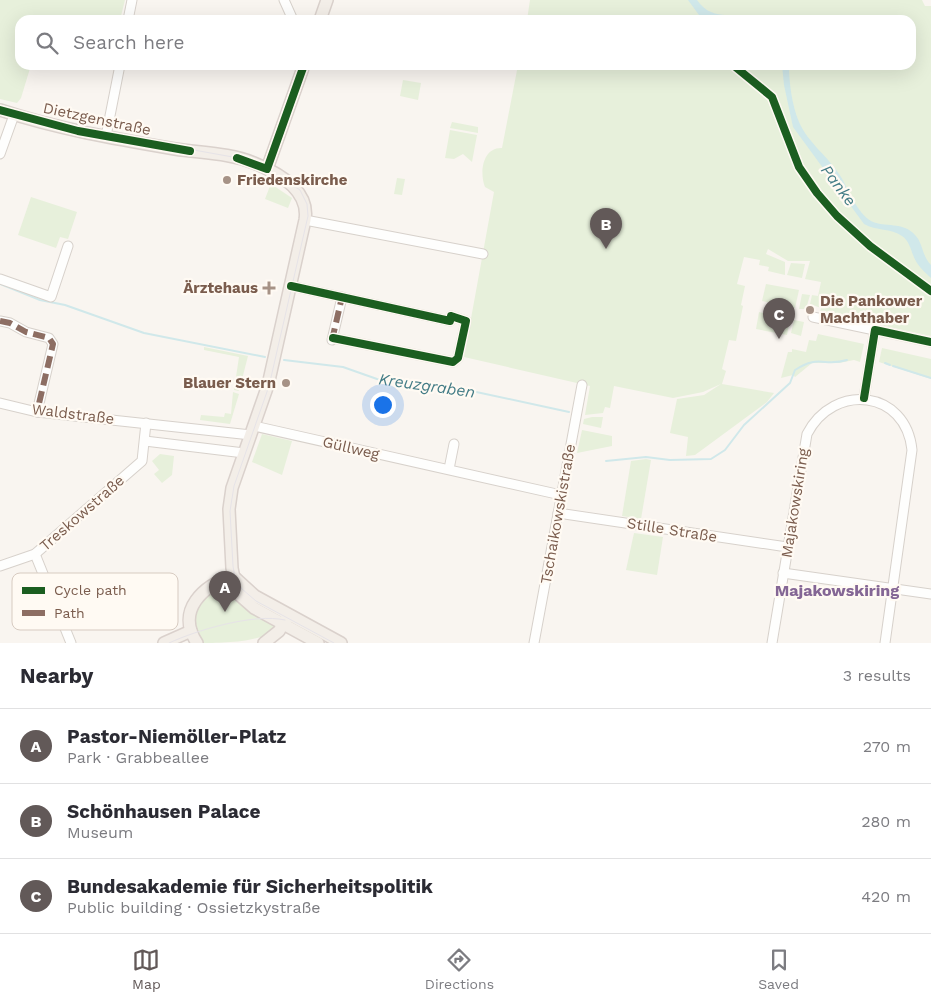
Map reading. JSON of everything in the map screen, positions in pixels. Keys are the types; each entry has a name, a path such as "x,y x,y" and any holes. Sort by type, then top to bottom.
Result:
{"main road":[{"path":"322,15 327,0"},
{"path":"267,169 302,70"},
{"name":"Dietzgenstraße","path":"0,110 14,115 106,136 237,158 267,169 295,187 302,194 306,204 305,222 268,385 232,488 229,503 235,590 240,597 254,608 285,619"},
{"path":"164,643 194,640 192,608 202,592 214,583 233,576"},
{"path":"264,643 279,631 285,619"},
{"path":"285,619 318,643"},
{"path":"285,619 341,643"}],"street":[{"path":"129,15 132,0"},
{"path":"284,0 291,15"},
{"path":"106,136 119,70"},
{"path":"0,154 14,115"},
{"path":"305,222 483,254"},
{"path":"0,279 52,297 68,246"},
{"path":"291,286 450,321 451,316 464,319 466,325 458,358 453,362 332,339 342,298"},
{"path":"813,318 931,342"},
{"path":"0,321 10,323 26,332 49,338 54,344 37,412"},
{"path":"875,330 864,398 883,405 893,412 903,425 911,442 912,464 885,643"},
{"name":"Tschaikowskistraße","path":"534,643 582,385"},
{"name":"Majakowskiring","path":"772,643 807,434 818,418 832,405 864,398"},
{"name":"Waldstraße","path":"0,403 37,412 146,423 252,430"},
{"path":"146,423 144,441 244,453"},
{"name":"Güllweg","path":"252,430 448,469 561,495"},
{"name":"Treskowstraße","path":"0,566 36,554 142,461 144,441"},
{"path":"448,469 454,444"},
{"name":"Stille Straße","path":"558,513 787,547"},
{"path":"36,554 43,573"},
{"path":"783,573 931,594"},
{"path":"66,630 71,643"}],"green space":[{"path":"0,0 125,0 121,15 15,15 15,70 29,70 21,98 17,103 0,99"},
{"path":"530,0 922,0 925,6 931,6 931,336 820,312 821,308 810,304 812,295 818,296 821,282 805,279 810,261 788,261 768,249 766,254 785,262 785,275 768,271 769,267 759,265 760,260 744,257 737,284 745,286 741,305 743,306 736,341 729,340 722,369 726,371 722,384 774,393 767,402 695,455 686,456 688,437 670,433 677,399 704,395 721,384 703,392 673,398 614,386 610,408 605,407 603,413 585,415 590,386 464,357 494,192 485,187 483,181 484,162 490,152 502,148 517,70 916,70 916,15 528,15"},
{"path":"403,80 421,83 418,100 400,96"},
{"path":"452,122 478,127 478,133 450,128"},
{"path":"450,130 477,135 472,162 463,154 454,159 445,158"},
{"path":"397,178 405,179 402,195 394,194"},
{"path":"265,180 292,198 288,208 265,199 270,186 263,184"},
{"path":"31,197 77,212 68,239 60,237 56,248 18,235"},
{"path":"791,263 805,264 802,278 787,275"},
{"path":"766,284 799,290 795,308 762,301"},
{"path":"802,294 810,295 806,309 799,309"},
{"path":"759,312 790,320 787,335 756,329"},
{"path":"794,320 804,322 801,336 791,333"},
{"path":"818,334 864,344 860,362 854,360 839,363 812,363 795,377 793,375 781,378 788,352 792,352 792,349 806,352 809,340 816,341"},
{"path":"204,347 248,356 239,391 234,390 239,357 204,350"},
{"path":"882,348 931,359 931,379 879,362"},
{"path":"233,392 239,394 230,424 200,420 201,415 224,417 225,413 231,414"},
{"path":"603,417 601,428 583,424 584,419"},
{"path":"582,430 612,436 612,446 577,453"},
{"path":"262,434 292,441 282,475 252,462"},
{"path":"160,454 174,456 172,475 162,483 154,474 159,470 152,461"},
{"path":"651,460 641,519 622,516 631,461"},
{"path":"634,533 663,537 657,575 626,570"},
{"path":"229,583 233,593 275,624 272,630 256,638 244,641 202,643 195,625 196,606 203,595"}],"water":[{"path":"688,0 697,0 711,12 726,15 699,15"},
{"name":"Panke","path":"782,70 789,70 794,108 803,130 836,170 857,207 866,217 876,223 905,228 915,235 931,265 931,278 917,263 907,241 902,236 898,233 873,228 864,224 793,127"}],"waterway":[{"name":"Kreuzgraben","path":"0,284 40,300 65,305 144,333 265,357"},
{"name":"Kreuzgraben","path":"284,360 343,367 377,379 437,388 467,390 569,412"},
{"name":"Kreuzgraben","path":"606,461 646,457 670,460 711,459 725,450 744,425 790,383 795,370 810,363 847,360"},
{"name":"Kreuzgraben","path":"885,363 890,365"},
{"name":"Kreuzgraben","path":"893,366 931,378"}],"tram line":[{"path":"0,108 77,129 255,161 300,190 307,204 308,216 269,386 234,486 230,511 233,566 235,578 242,589 256,601 334,643"},
{"path":"169,643 226,624 272,618 285,620"}],"marked path":[{"path":"332,340 342,297"},
{"path":"0,321 10,323 26,332 49,338 53,344 37,412"}],"cycle path":[{"path":"237,158 267,169 302,70"},
{"path":"739,70 772,97 799,167 817,193 837,216 870,246 931,291"},
{"path":"0,110 78,131 190,151"},
{"path":"291,286 450,321 451,316 466,321 458,358 453,362 333,338"},
{"path":"864,398 875,330 931,342"}],"place":[{"name":"Friedenskirche","path":"227,180"},
{"name":"Schönhausen Palace","path":"606,249"},
{"name":"Ärztehaus","path":"269,288"},
{"name":"Die Pankower Machthaber","path":"810,310"},
{"name":"Bundesakademie für Sicherheitspolitik","path":"779,339"},
{"name":"Blauer Stern","path":"286,383"},
{"name":"Pastor-Niemöller-Platz","path":"225,612"}],"district":[{"name":"Majakowskiring","path":"837,590"}]}
